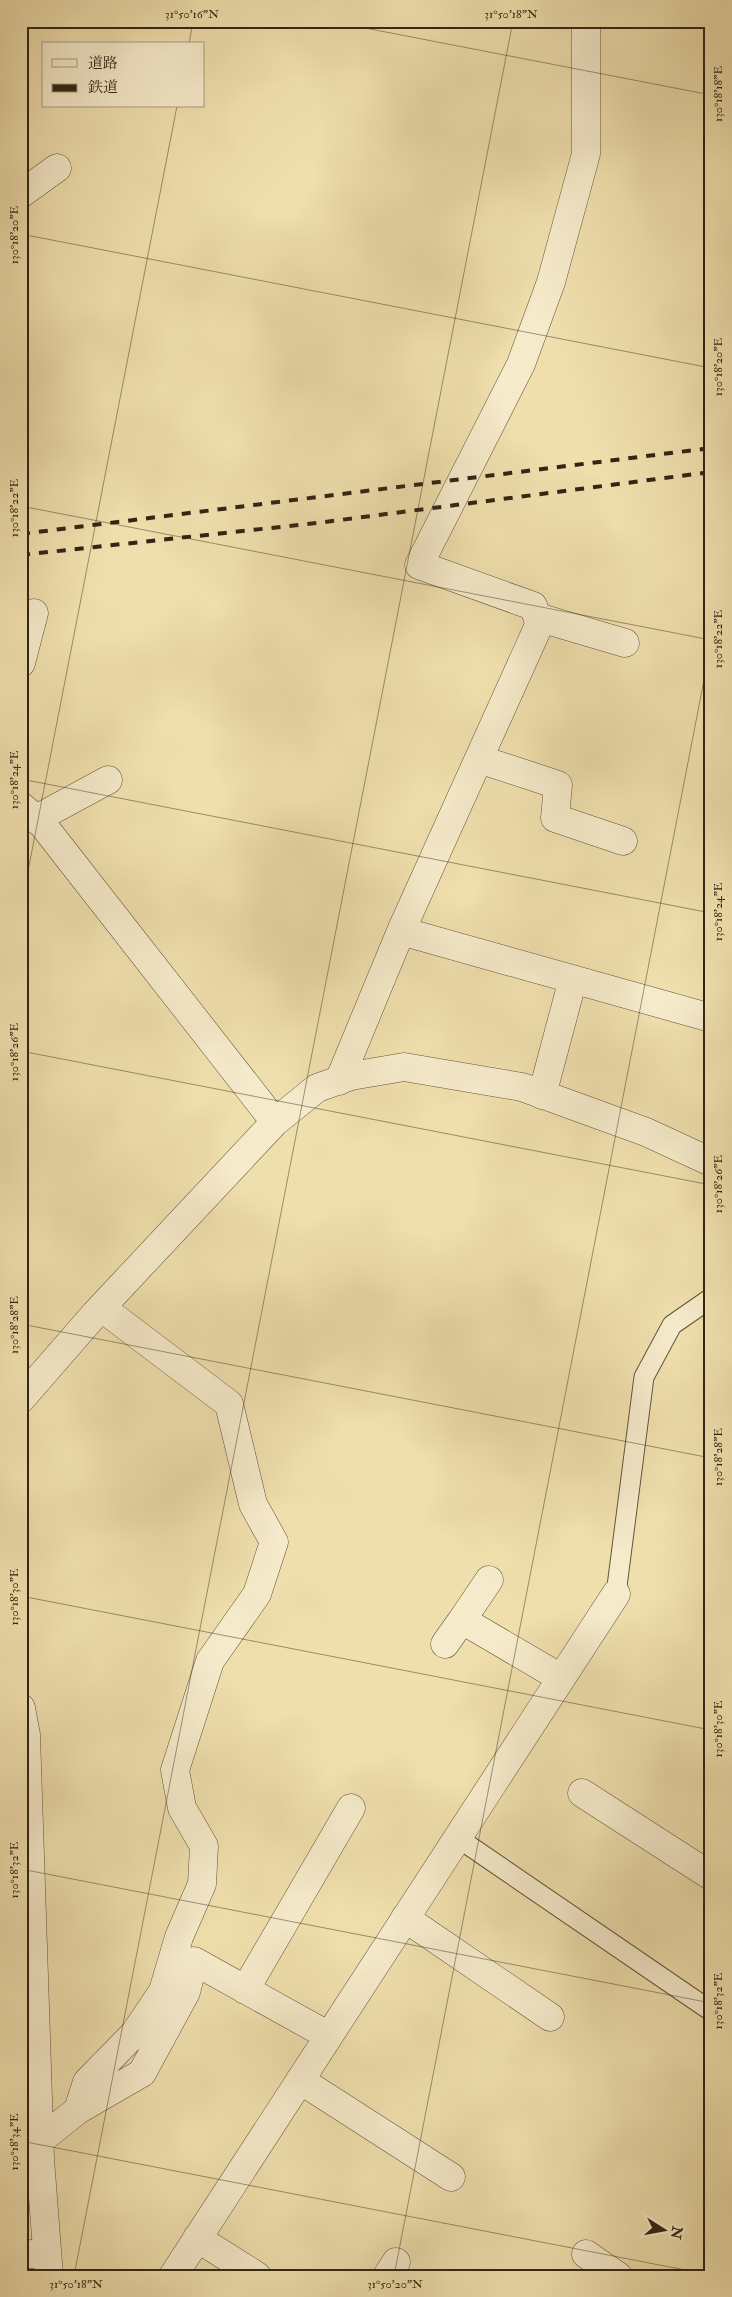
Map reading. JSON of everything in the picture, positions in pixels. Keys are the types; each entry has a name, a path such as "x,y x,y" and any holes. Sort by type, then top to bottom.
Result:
{"street":[{"path":"339,1080 401,931 540,623 533,606 420,565 521,364 552,282 586,154 586,21"},
{"path":"21,194 57,168"},
{"path":"21,663 34,613"},
{"path":"537,617 625,643"},
{"path":"479,759 558,785 554,818 623,841"},
{"path":"108,780 28,813 49,833 275,1122"},
{"path":"401,931 711,1018"},
{"path":"542,1095 573,979"},
{"path":"21,1399 102,1308 275,1122 317,1088 339,1080 351,1076 404,1067 522,1087 646,1132 711,1162"},
{"path":"78,2110 86,2082 134,2034 164,1991 179,1937 202,1884 204,1846 182,1808 175,1770 210,1661 257,1594 274,1542 253,1504 229,1404 102,1308"},
{"path":"445,1644 489,1580"},
{"path":"173,2276 616,1594"},
{"path":"462,1620 562,1678"},
{"path":"21,1708 26,1735 33,2126 38,2261"},
{"path":"582,1793 711,1876"},
{"path":"245,1990 351,1808"},
{"path":"405,1918 550,2017"},
{"path":"33,2126 78,2110 142,2073 186,1992 194,1960 329,2036"},
{"path":"300,2080 451,2177"},
{"path":"197,2238 258,2276"},
{"path":"586,2254 618,2276"}],"lane":[{"path":"616,1594 644,1377 672,1325 711,1298"},
{"path":"458,1838 711,2011"}],"railway":[{"path":"21,534 711,448"},
{"path":"21,555 317,523 711,472"}]}
